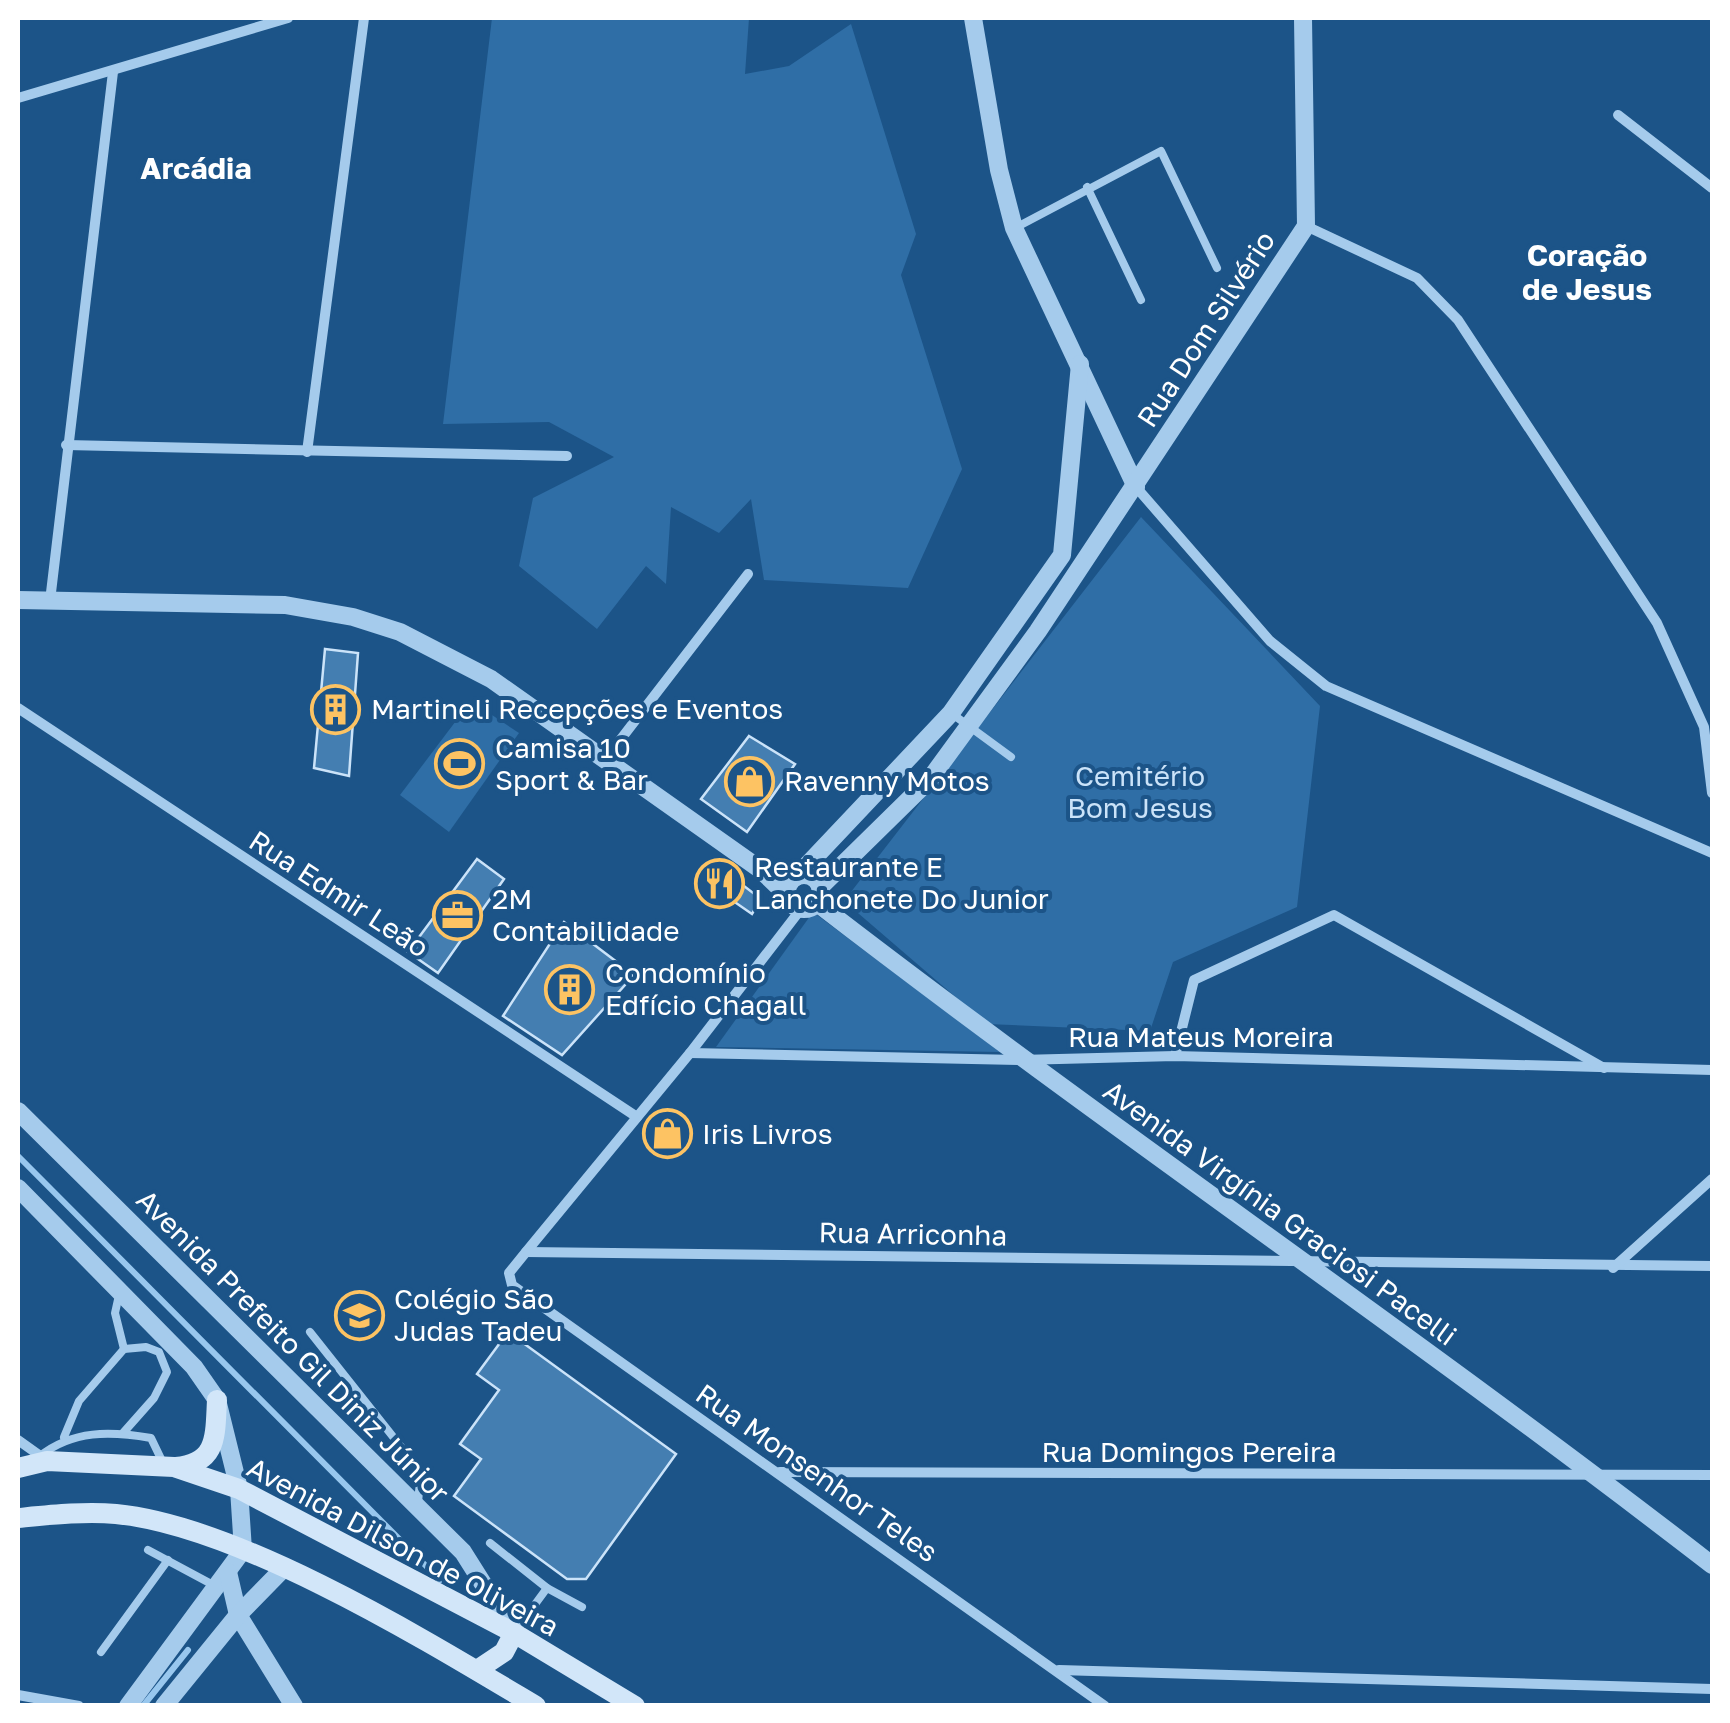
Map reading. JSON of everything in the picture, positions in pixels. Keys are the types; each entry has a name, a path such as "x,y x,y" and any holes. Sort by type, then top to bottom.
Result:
{"main road":[{"path":"170,1467 196,1465 208,1457 215,1442 217,1400"},
{"name":"Avenida Dilson de Oliveira","path":"18,1468 44,1458 170,1467 239,1489 514,1633 635,1706"},
{"path":"18,1518 114,1513 162,1522 242,1550 476,1670 536,1706"},
{"path":"476,1670 504,1652 514,1633"}],"street":[{"path":"18,98 288,18"},
{"path":"307,452 364,18"},
{"path":"973,18 998,170 1136,487 1270,641 1326,686 1712,853"},
{"name":"Rua Dom Silvério","path":"813,900 930,779 968,728 1136,487 1306,226 1302,18"},
{"path":"50,602 113,72"},
{"path":"1618,115 1712,188"},
{"path":"1306,226 1416,278 1458,320 1657,623 1704,727 1712,793"},
{"path":"792,883 951,713 1062,555 1080,364"},
{"path":"66,445 567,456"},
{"path":"604,762 748,574"},
{"path":"18,600 285,606 353,616 400,632 492,678 604,762 761,870 792,883 813,900"},
{"name":"Rua Edmir Leão","path":"18,708 636,1117"},
{"path":"526,1252 813,900 815,878 792,883"},
{"name":"Avenida Virgínia Graciosi Pacelli","path":"813,900 1020,1060 1599,1477 1712,1564"},
{"path":"1175,1056 1194,980 1334,915 1604,1069"},
{"name":"Rua Mateus Moreira","path":"690,1054 1020,1060 1175,1056 1712,1070"},
{"name":"Avenida Prefeito Gil Diniz Júnior","path":"18,1110 463,1552 514,1633"},
{"path":"1613,1268 1712,1179"},
{"path":"18,1188 194,1367 217,1400 239,1489 242,1550 128,1706"},
{"name":"Rua Arriconha","path":"526,1252 1613,1268 1712,1266"},
{"name":"Rua Monsenhor Teles","path":"526,1252 510,1273 512,1286 1105,1706"},
{"path":"18,1440 44,1458"},
{"name":"Rua Domingos Pereira","path":"779,1472 1712,1475"},
{"path":"164,1706 238,1615 283,1569"},
{"path":"222,1580 238,1615 294,1706"},
{"path":"1058,1670 1712,1688"},
{"path":"18,1695 79,1706"}],"lane":[{"path":"1022,224 1162,150 1217,268"},
{"path":"1087,187 1141,300"},
{"path":"951,713 1011,756"},
{"path":"120,1289 115,1314 124,1349"},
{"path":"310,1332 421,1472 422,1489 416,1506"},
{"path":"44,1458 64,1437 78,1401 124,1349 146,1347 159,1352 167,1372 154,1398 123,1433"},
{"path":"64,1437 123,1433 151,1438 170,1467"},
{"path":"490,1543 547,1588 582,1607"},
{"path":"148,1550 222,1580"},
{"path":"101,1652 168,1560"},
{"path":"514,1633 547,1588"}],"green space":[{"path":"492,18 749,18 745,74 789,66 851,24 916,234 901,275 962,469 908,588 764,580 751,499 719,533 671,507 666,584 646,566 597,629 519,566 533,498 614,457 549,422 443,424"},
{"name":"Cemitério Bom Jesus","path":"1141,517 1320,706 1297,907 1173,962 1150,1031 987,1024 844,901"},
{"name":"Camisa 10 Sport & Bar","path":"471,701 519,733 449,832 400,795"},
{"path":"813,912 1000,1052 716,1047"}],"building":[{"name":"Martineli Recepções e Eventos","path":"325,649 358,653 349,776 314,768"},
{"name":"Ravenny Motos","path":"749,736 795,764 747,832 701,799"},
{"name":"2M Contabilidade","path":"477,859 504,879 438,973 408,952"},
{"path":"714,863 761,899 752,914 726,896 722,903 700,887"},
{"name":"Condomínio Edfício Chagall","path":"564,922 634,975 562,1055 503,1016"},
{"path":"508,1332 676,1454 586,1579 567,1579 454,1496 481,1459 460,1444 499,1390 477,1374"}],"waterway":[{"path":"18,1156 440,1580"},
{"path":"143,1706 188,1650"}],"place":[{"name":"Martineli Recepções e Eventos","path":"336,709"},
{"name":"Camisa 10 Sport & Bar","path":"460,764"},
{"name":"Ravenny Motos","path":"749,781"},
{"name":"Restaurante E Lanchonete Do Junior","path":"719,883"},
{"name":"2M Contabilidade","path":"457,915"},
{"name":"Condomínio Edfício Chagall","path":"570,989"},
{"name":"Iris Livros","path":"667,1134"},
{"name":"Colégio São Judas Tadeu","path":"359,1315"}],"district":[{"name":"Arcádia","path":"196,169"},
{"name":"Coração de Jesus","path":"1587,273"}]}
